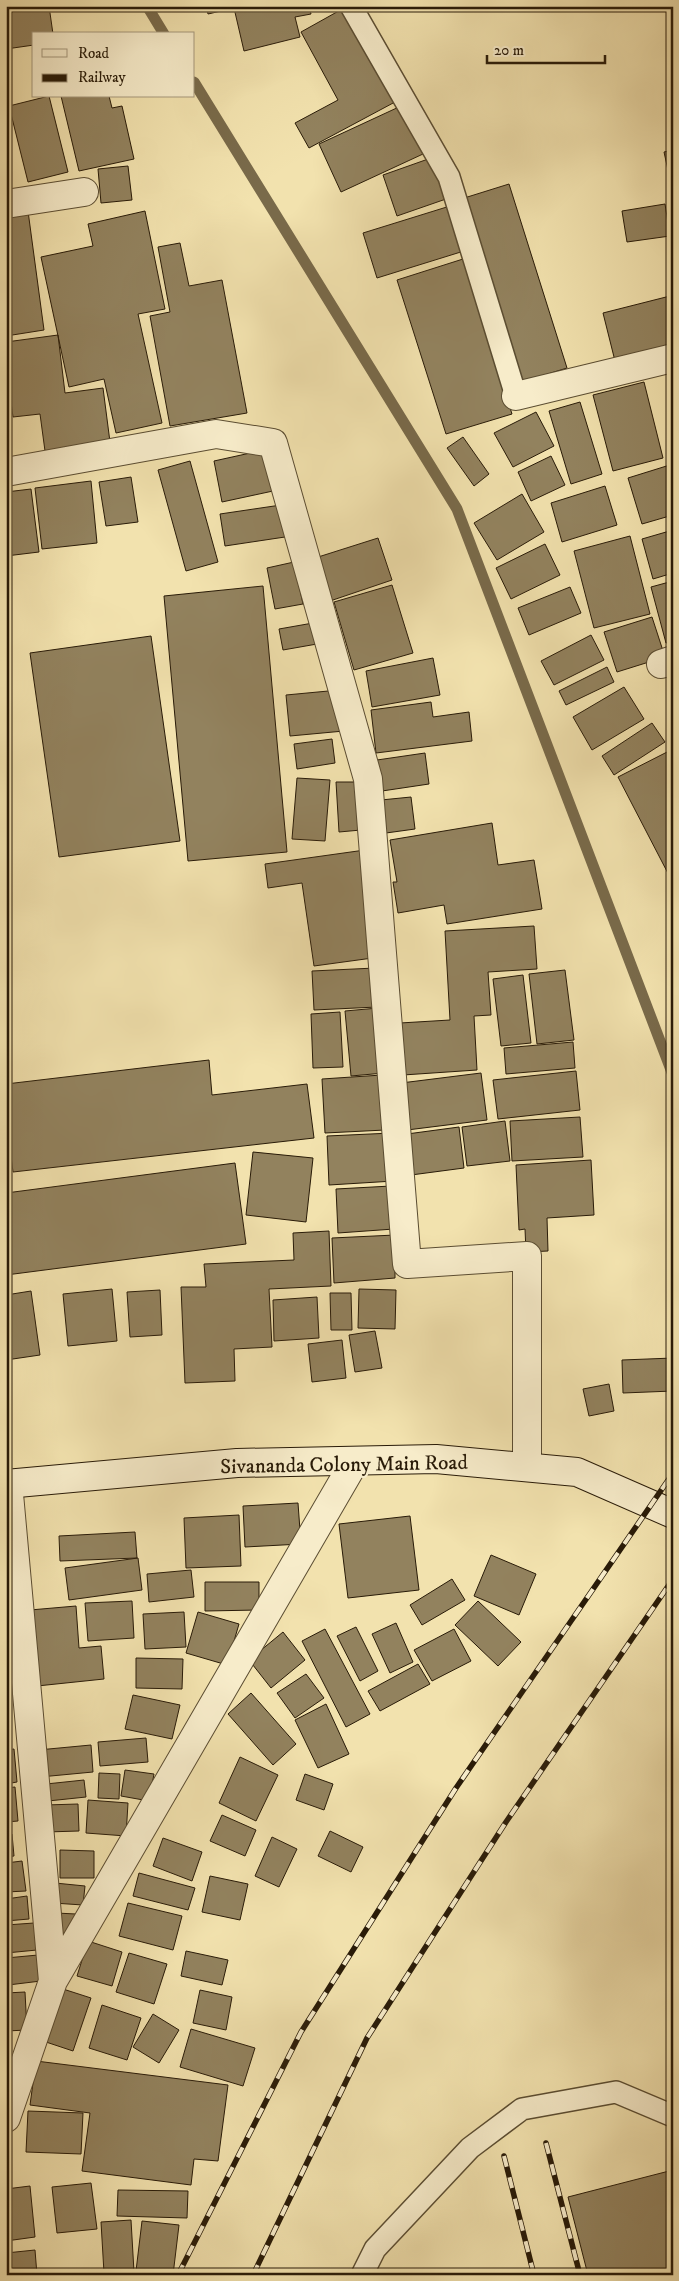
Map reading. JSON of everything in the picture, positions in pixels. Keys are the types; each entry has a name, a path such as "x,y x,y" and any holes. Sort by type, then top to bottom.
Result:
{"street":[{"path":"6,204 84,192"},
{"path":"516,396 673,358"},
{"path":"6,472 216,434 272,443 368,779 407,1264 528,1256 527,1468"},
{"name":"Sivananda Colony Main Road","path":"7,1484 237,1463 436,1459 577,1472 673,1514"},
{"path":"6,2118 53,1981 355,1461"},
{"path":"7,1484 53,1981"}],"lane":[{"path":"351,6 449,177 516,396"},
{"path":"362,2275 375,2249 470,2148 522,2109 616,2092 673,2116"}],"building":[{"path":"6,6 49,6 53,32 32,32 32,45 6,49"},
{"path":"206,6 309,6 311,14 295,17 300,37 244,51 234,8 208,14"},
{"path":"344,8 395,102 309,148 295,123 338,100 301,32"},
{"path":"41,98 50,98 68,172 28,182 9,106"},
{"path":"61,98 110,98 112,108 122,106 134,159 79,171"},
{"path":"401,106 423,154 341,192 319,144"},
{"path":"673,150 673,193 664,152"},
{"path":"431,158 446,199 397,216 383,175"},
{"path":"128,166 132,200 101,203 98,169"},
{"path":"509,184 567,368 519,383 461,199"},
{"path":"665,204 670,236 627,242 622,211"},
{"path":"450,206 464,251 377,278 363,233"},
{"path":"28,211 44,330 6,336 6,214"},
{"path":"145,211 165,309 138,314 162,423 116,433 104,379 69,387 41,257 93,246 88,224"},
{"path":"180,243 189,286 222,280 247,413 170,426 150,316 170,312 158,247"},
{"path":"463,259 512,414 446,434 397,280"},
{"path":"670,296 673,307 673,347 615,361 603,313"},
{"path":"58,335 65,393 103,388 110,442 45,451 40,414 13,417 6,366 6,342"},
{"path":"644,382 663,458 613,471 593,395"},
{"path":"580,402 602,474 571,484 549,411"},
{"path":"536,412 554,446 513,467 494,433"},
{"path":"463,437 489,474 474,486 447,448"},
{"path":"264,450 273,491 222,502 214,461"},
{"path":"551,456 565,485 531,501 518,472"},
{"path":"190,461 218,562 186,571 158,470"},
{"path":"673,464 673,515 642,524 628,478"},
{"path":"131,477 138,522 106,526 99,482"},
{"path":"91,481 97,543 42,549 35,488"},
{"path":"605,486 617,525 562,542 551,503"},
{"path":"31,489 39,552 6,556 6,492"},
{"path":"522,494 544,532 497,560 474,523"},
{"path":"281,505 285,537 225,546 220,514"},
{"path":"673,530 673,573 653,579 642,539"},
{"path":"630,536 650,614 594,628 574,551"},
{"path":"378,538 392,580 330,601 315,558"},
{"path":"545,544 560,575 511,599 496,568"},
{"path":"294,562 303,604 275,609 267,568"},
{"path":"673,581 673,641 666,643 651,587"},
{"path":"392,585 413,653 354,670 334,602"},
{"path":"263,586 287,852 188,861 164,596"},
{"path":"570,587 581,613 529,635 518,608"},
{"path":"652,617 665,657 617,672 604,632"},
{"path":"313,623 317,644 283,650 279,629"},
{"path":"591,635 604,660 554,685 541,661"},
{"path":"151,636 180,841 59,857 30,653"},
{"path":"433,658 440,695 372,707 366,671"},
{"path":"607,667 614,682 566,705 559,691"},
{"path":"624,687 644,719 592,750 573,717"},
{"path":"339,690 344,731 290,736 286,695"},
{"path":"431,702 433,717 469,712 472,741 376,753 371,710"},
{"path":"652,723 665,742 614,775 602,756"},
{"path":"332,739 335,763 297,769 294,744"},
{"path":"673,749 673,883 618,777"},
{"path":"425,753 429,784 382,791 377,760"},
{"path":"297,778 330,780 325,841 292,839"},
{"path":"336,782 358,782 361,830 339,832"},
{"path":"411,797 415,829 386,833 381,800"},
{"path":"492,823 498,865 534,860 542,909 447,924 444,905 398,913 393,882 397,882 390,840"},
{"path":"365,850 380,957 314,966 302,883 268,888 265,864"},
{"path":"534,926 537,969 488,972 491,1015 474,1016 477,1070 403,1075 400,1023 450,1020 445,931"},
{"path":"375,968 377,1007 314,1010 312,971"},
{"path":"565,970 574,1040 537,1044 529,974"},
{"path":"523,975 531,1043 501,1046 493,979"},
{"path":"378,1008 384,1073 351,1076 345,1011"},
{"path":"340,1012 343,1067 313,1068 311,1014"},
{"path":"573,1042 575,1068 506,1074 504,1048"},
{"path":"209,1060 212,1095 307,1084 314,1138 13,1172 6,1118 6,1084"},
{"path":"576,1071 580,1110 498,1119 493,1080"},
{"path":"481,1073 487,1120 407,1130 401,1083"},
{"path":"382,1075 385,1130 325,1133 322,1079"},
{"path":"580,1117 583,1157 512,1161 510,1121"},
{"path":"505,1121 510,1161 467,1166 462,1127"},
{"path":"459,1127 464,1168 411,1175 407,1134"},
{"path":"392,1133 394,1181 329,1185 327,1136"},
{"path":"253,1152 313,1158 306,1222 246,1215"},
{"path":"591,1160 594,1215 547,1218 548,1251 526,1252 525,1229 519,1230 516,1165"},
{"path":"235,1163 246,1244 6,1275 6,1193"},
{"path":"391,1186 394,1229 338,1233 336,1189"},
{"path":"329,1231 331,1286 269,1289 272,1347 234,1349 235,1381 185,1383 181,1287 206,1287 204,1264 294,1260 293,1233"},
{"path":"395,1235 395,1278 334,1283 332,1238"},
{"path":"112,1289 117,1341 68,1346 63,1294"},
{"path":"359,1289 396,1290 395,1329 358,1328"},
{"path":"160,1290 162,1335 130,1337 127,1292"},
{"path":"31,1291 40,1355 6,1360 6,1295"},
{"path":"330,1293 351,1293 352,1330 331,1330"},
{"path":"317,1297 319,1338 274,1341 273,1300"},
{"path":"375,1331 382,1368 355,1372 349,1335"},
{"path":"342,1340 346,1378 312,1382 308,1344"},
{"path":"673,1358 673,1391 623,1393 622,1360"},
{"path":"609,1384 614,1411 589,1416 583,1389"},
{"path":"298,1503 301,1544 245,1547 243,1506"},
{"path":"239,1515 241,1566 186,1568 184,1518"},
{"path":"410,1516 419,1590 348,1598 339,1524"},
{"path":"135,1532 137,1558 60,1561 59,1536"},
{"path":"491,1555 536,1574 519,1615 474,1596"},
{"path":"138,1558 142,1590 69,1600 65,1568"},
{"path":"191,1570 194,1597 149,1602 147,1574"},
{"path":"452,1579 465,1600 422,1625 410,1605"},
{"path":"205,1582 259,1582 259,1610 205,1611"},
{"path":"6,1600 18,1659 6,1661"},
{"path":"132,1601 134,1638 88,1641 85,1603"},
{"path":"478,1601 521,1642 498,1666 455,1625"},
{"path":"76,1606 79,1648 101,1646 104,1679 37,1686 30,1610"},
{"path":"184,1612 186,1647 145,1649 143,1614"},
{"path":"198,1612 239,1624 227,1665 186,1653"},
{"path":"396,1623 413,1662 390,1673 372,1634"},
{"path":"356,1627 378,1671 360,1681 337,1636"},
{"path":"325,1629 370,1714 346,1727 302,1641"},
{"path":"454,1629 471,1661 432,1681 414,1650"},
{"path":"283,1632 305,1660 271,1688 249,1660"},
{"path":"136,1658 183,1659 182,1689 136,1688"},
{"path":"418,1664 430,1684 380,1711 368,1691"},
{"path":"306,1674 324,1698 295,1718 277,1693"},
{"path":"251,1693 296,1744 273,1765 228,1714"},
{"path":"133,1695 180,1705 172,1739 125,1729"},
{"path":"326,1704 349,1754 318,1768 295,1720"},
{"path":"6,1705 10,1740 6,1740"},
{"path":"146,1738 148,1762 100,1766 98,1742"},
{"path":"91,1745 93,1772 40,1777 38,1750"},
{"path":"14,1749 17,1782 6,1784 6,1750"},
{"path":"240,1757 278,1775 256,1821 219,1803"},
{"path":"125,1770 154,1774 149,1801 121,1796"},
{"path":"99,1773 120,1774 119,1799 98,1798"},
{"path":"305,1774 333,1784 324,1810 296,1800"},
{"path":"84,1780 86,1797 48,1801 46,1784"},
{"path":"15,1787 18,1821 6,1822 6,1788"},
{"path":"88,1800 128,1803 126,1836 86,1833"},
{"path":"78,1804 79,1831 46,1832 45,1805"},
{"path":"222,1815 256,1830 245,1856 210,1841"},
{"path":"330,1831 363,1847 351,1872 318,1856"},
{"path":"6,1834 12,1834 14,1856 6,1857"},
{"path":"272,1837 297,1849 279,1887 255,1876"},
{"path":"163,1838 202,1852 192,1881 153,1866"},
{"path":"60,1850 94,1851 94,1878 60,1878"},
{"path":"22,1861 26,1891 6,1892 6,1863"},
{"path":"139,1873 195,1888 188,1910 133,1896"},
{"path":"210,1876 248,1884 240,1920 202,1912"},
{"path":"55,1883 85,1886 83,1905 53,1903"},
{"path":"27,1896 29,1919 6,1921 6,1899"},
{"path":"128,1903 182,1916 173,1950 119,1936"},
{"path":"56,1913 76,1914 74,1937 55,1936"},
{"path":"34,1923 37,1950 6,1953 6,1925"},
{"path":"88,1941 122,1952 112,1986 77,1976"},
{"path":"186,1951 228,1960 222,1985 181,1976"},
{"path":"129,1953 167,1964 154,2004 116,1992"},
{"path":"38,1955 41,1981 8,1985 6,1958"},
{"path":"63,1989 91,1998 73,2051 46,2042"},
{"path":"200,1990 232,1997 226,2030 193,2023"},
{"path":"25,1992 27,2030 6,2031 6,1993"},
{"path":"102,2005 141,2018 127,2060 89,2048"},
{"path":"153,2014 179,2030 159,2063 133,2047"},
{"path":"191,2029 255,2048 243,2086 180,2067"},
{"path":"6,2037 10,2069 6,2069"},
{"path":"36,2061 228,2085 218,2161 194,2159 191,2185 82,2171 90,2113 30,2105"},
{"path":"28,2111 83,2113 81,2154 26,2152"},
{"path":"673,2170 673,2275 588,2275 568,2197"},
{"path":"91,2183 97,2229 57,2233 52,2187"},
{"path":"30,2186 35,2237 6,2241 6,2189"},
{"path":"118,2190 188,2191 187,2218 117,2216"},
{"path":"131,2220 134,2272 104,2273 101,2222"},
{"path":"142,2221 179,2225 173,2275 136,2271"},
{"path":"35,2250 37,2275 6,2275 6,2253"}],"waterway":[{"path":"147,6 163,32"},
{"path":"195,84 457,509 673,1075"}],"railway":[{"path":"178,2275 301,2032 456,1788 673,1473"},
{"path":"253,2275 367,2038 506,1822 673,1579"},
{"path":"546,2143 580,2275"},
{"path":"504,2156 534,2275"}]}
